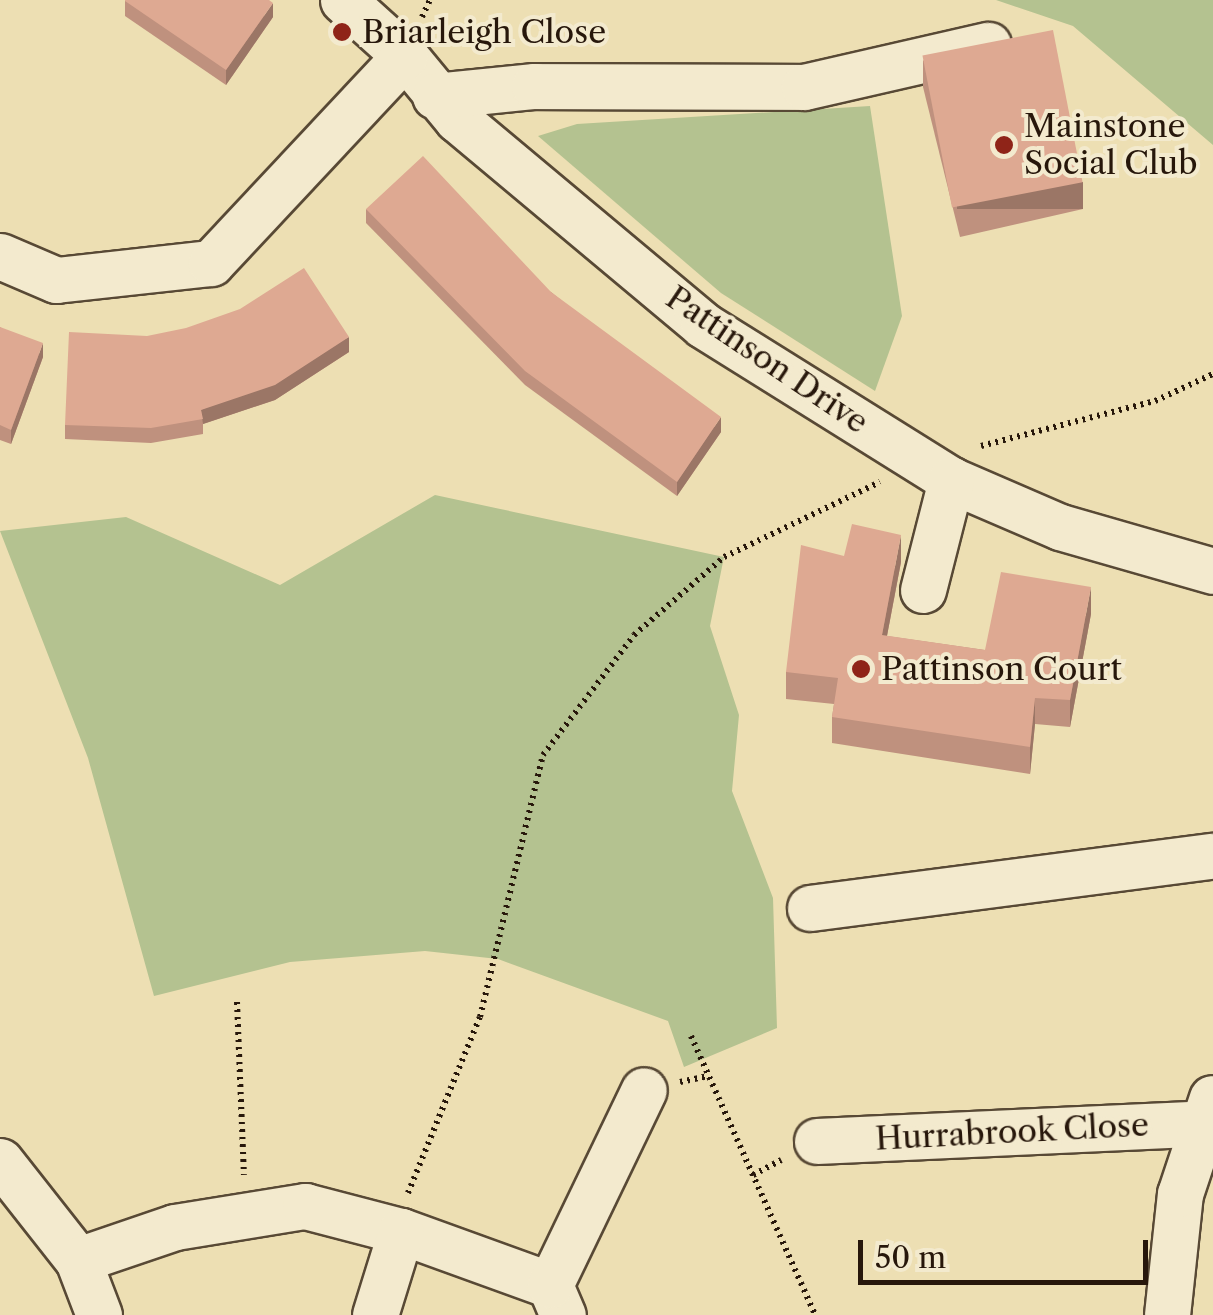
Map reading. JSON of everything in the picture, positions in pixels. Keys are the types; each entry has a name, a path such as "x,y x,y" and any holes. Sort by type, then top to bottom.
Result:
{"street":[{"name":"Pattinson Drive","path":"343,0 406,56 435,96 703,325 936,471 1060,527 1213,571"},
{"path":"435,96 534,86 804,86 988,44"},
{"path":"0,256 56,280 211,263 406,56"},
{"path":"923,590 936,471"},
{"path":"810,908 1213,856"},
{"path":"78,1260 175,1227 305,1206 397,1230 556,1300 644,1090"},
{"path":"1166,1315 1180,1194 1210,1108"},
{"name":"Hurrabrook Close","path":"818,1141 1210,1108"},
{"path":"0,1161 78,1260 99,1315"},
{"path":"375,1315 397,1230"}],"path":[{"path":"397,1230 480,1017 543,755 634,635 724,558 936,471 1154,401 1213,374"},
{"path":"237,1002 246,1215"},
{"path":"691,1036 815,1315"}],"green space":[{"path":"996,0 1213,0 1213,145 1073,26"},
{"path":"870,106 902,316 875,391 721,293 538,136 577,124"},
{"path":"435,495 724,557 710,626 739,715 732,791 773,898 777,1028 684,1067 668,1021 498,959 425,951 290,962 154,996 88,758 0,531 126,517 280,585"}],"building":[{"path":"125,0 269,0 273,3 226,70"},
{"name":"Mainstone Social Club","path":"1053,30 1083,182 952,208 922,55"},
{"path":"423,156 551,292 721,417 677,482 525,371 366,209"},
{"path":"304,268 349,337 275,385 201,410 203,419 151,428 65,425 69,332 147,336 186,328 240,309"},
{"path":"0,327 43,343 11,430 0,425"},
{"name":"Pattinson Court","path":"852,524 901,535 882,635 985,650 1001,572 1091,587 1070,700 1035,698 1030,747 832,717 838,678 786,672 801,545 844,556"}],"place":[{"name":"Briarleigh Close","path":"342,32"},
{"name":"Mainstone Social Club","path":"1004,145"},
{"name":"Pattinson Court","path":"861,669"}]}
